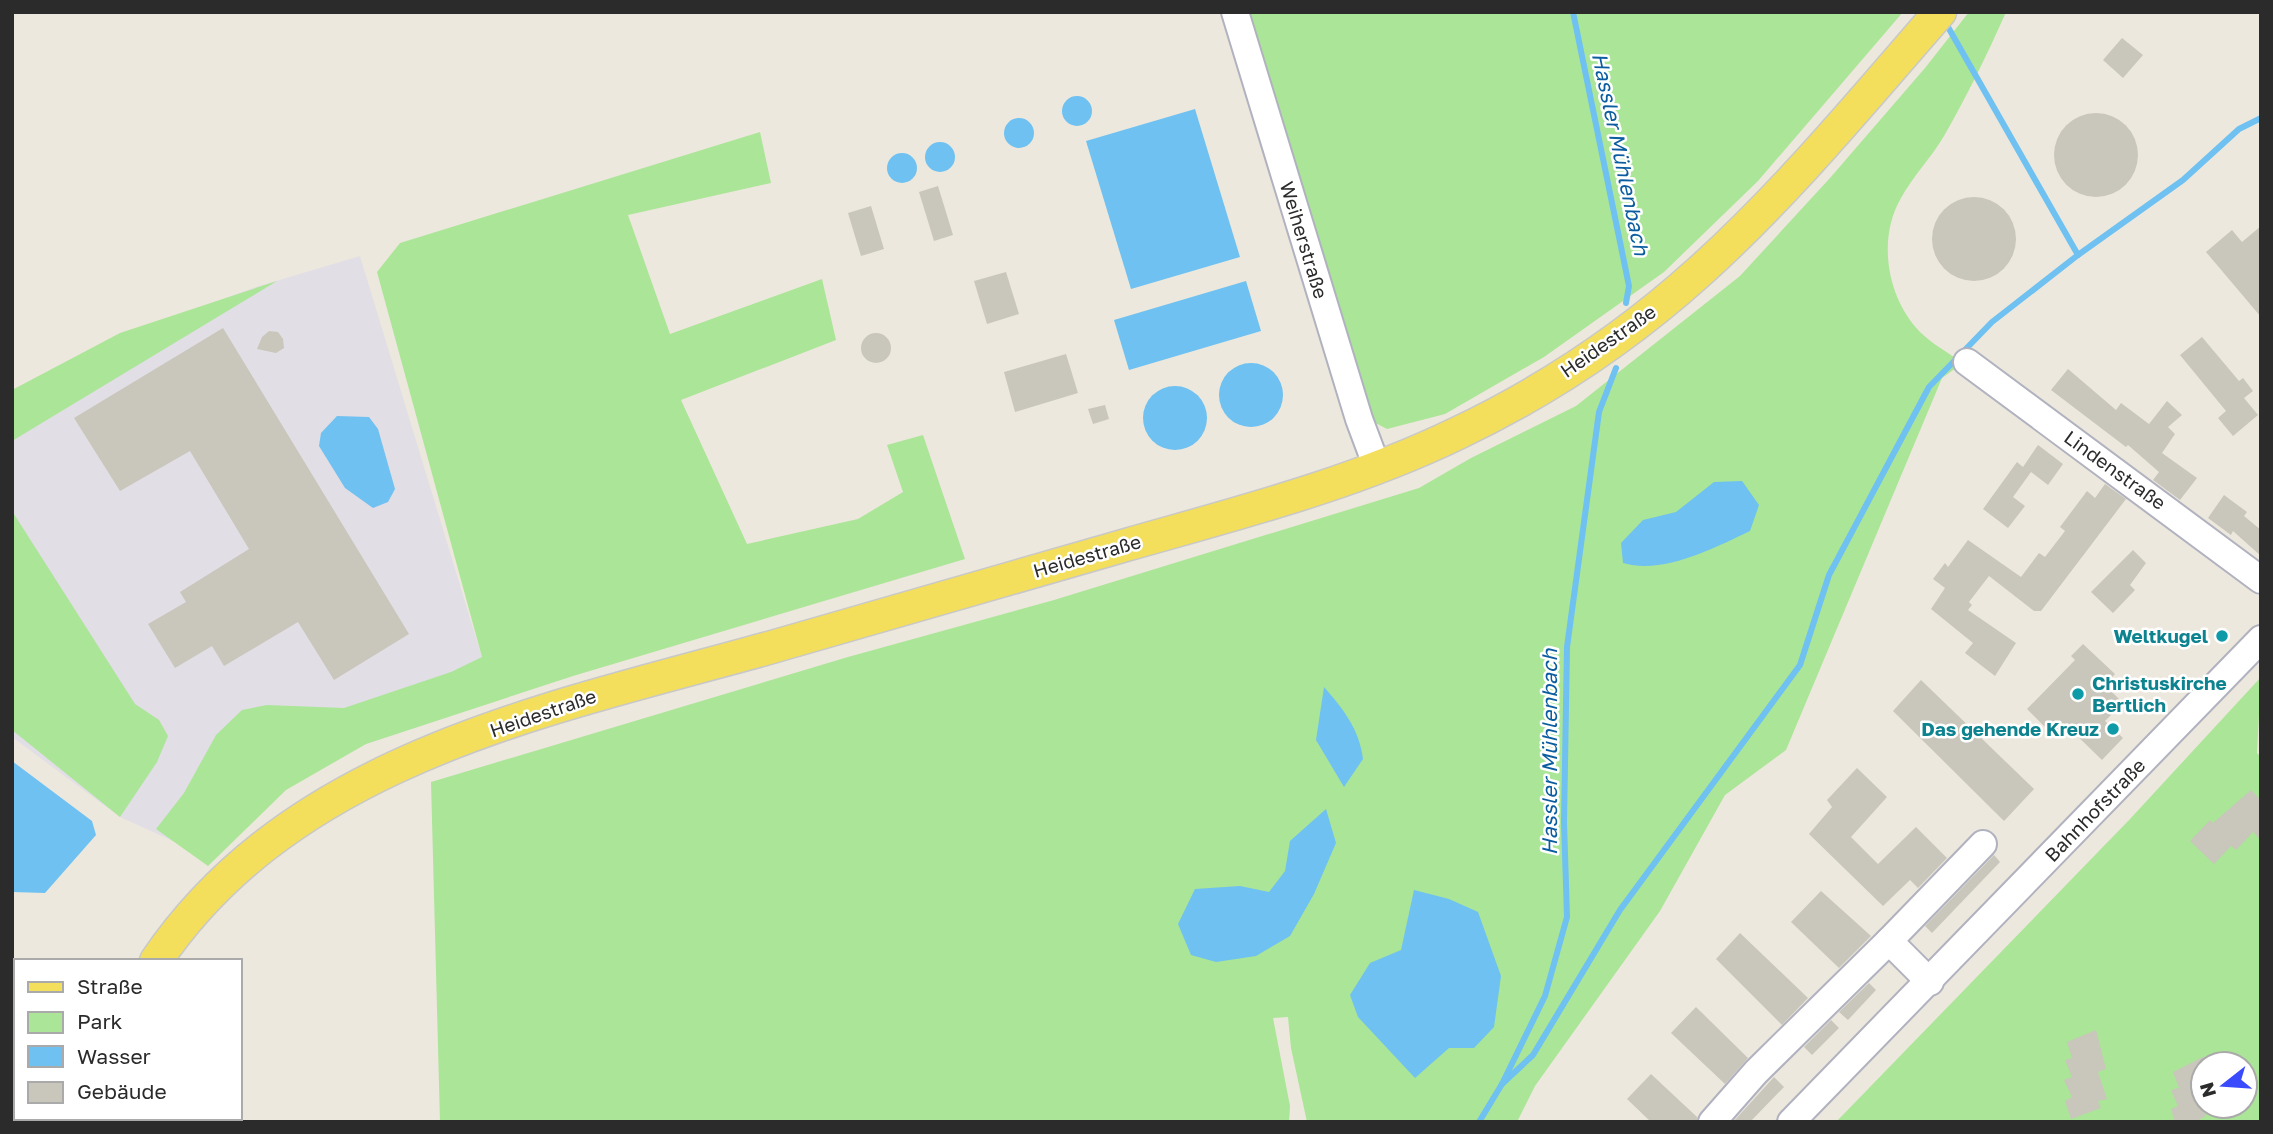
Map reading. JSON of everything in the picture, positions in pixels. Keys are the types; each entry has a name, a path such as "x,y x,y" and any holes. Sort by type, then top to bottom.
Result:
{"main road":[{"name":"Heidestraße","path":"158,959 206,900 268,842 333,798 418,757 608,691 1174,531 1377,467 1500,412 1597,352 1678,290 1785,186 1935,17"}],"street":[{"name":"Weiherstraße","path":"1235,12 1359,419 1377,467"},
{"name":"Lindenstraße","path":"1967,362 2261,580"},
{"name":"Bahnhofstraße","path":"1791,1122 2261,639"},
{"path":"1712,1122 1756,1072 1983,844"},
{"path":"1889,941 1930,982"}],"shaded area":[{"path":"360,256 493,694 447,717 366,744 281,786 204,855 120,817 12,737 12,390 171,318 256,287"}],"green space":[{"path":"1244,12 1903,12 1758,181 1664,272 1544,357 1445,414 1387,429 1366,418"},
{"path":"1969,12 2006,12 1944,136 1901,198 1889,231 1888,249 1893,285 1909,318 1920,332 1963,363 1942,378 1786,750 1725,795 1660,911 1535,1086 1517,1122 1307,1122 1291,1048 1288,1017 1273,1018 1290,1106 1289,1122 440,1122 431,782 848,657 1054,600 1419,488 1471,458 1576,406 1740,276 1830,178 1925,68"},
{"path":"760,132 771,183 628,215 670,334 822,279 836,340 681,400 747,544 858,519 903,492 887,445 923,435 965,559 573,676 366,744 286,790 208,866 156,829 184,793 216,735 242,710 267,705 344,708 451,672 482,657 377,272 400,243"},
{"path":"277,281 12,441 12,390 120,333"},
{"path":"12,511 135,704 159,720 168,736 157,762 120,817 12,730"},
{"path":"2261,677 2257,753 2261,757 2261,1122 1836,1122 2130,819"}],"water":[{"path":"1077,96 1083,97 1091,105 1091,117 1083,125 1077,126 1071,125 1063,117 1062,111 1063,105 1071,97"},
{"path":"1195,109 1240,257 1131,289 1086,141"},
{"path":"1019,118 1025,119 1033,127 1033,139 1025,147 1019,148 1013,147 1005,139 1004,133 1005,127 1013,119"},
{"path":"940,142 951,146 955,157 951,168 940,172 929,168 925,157 929,146"},
{"path":"902,153 913,157 917,168 913,179 902,183 891,179 887,168 891,157"},
{"path":"1246,281 1261,331 1129,370 1114,320"},
{"path":"1251,363 1269,369 1277,377 1283,395 1277,413 1269,421 1251,427 1233,421 1225,413 1219,395 1225,377 1233,369"},
{"path":"1175,386 1193,392 1201,400 1207,418 1201,436 1193,444 1175,450 1157,444 1149,436 1143,418 1149,400 1157,392"},
{"path":"337,416 369,417 378,429 395,489 388,502 373,508 345,488 319,446 321,433"},
{"path":"1742,481 1759,505 1750,531 1705,552 1671,563 1638,566 1623,563 1621,543 1643,520 1676,512 1714,482"},
{"path":"1324,687 1350,720 1361,748 1363,759 1344,787 1316,740"},
{"path":"12,761 92,821 96,835 45,893 12,892"},
{"path":"1326,809 1336,843 1314,894 1290,936 1256,956 1216,962 1191,955 1178,924 1195,889 1240,886 1269,892 1285,871 1290,841"},
{"path":"1414,890 1449,899 1478,912 1501,976 1494,1027 1474,1048 1449,1048 1415,1078 1358,1017 1350,995 1370,963 1401,950"}],"building":[{"path":"2122,38 2143,55 2123,78 2103,60"},
{"path":"2096,113 2112,116 2126,125 2135,139 2138,155 2135,171 2126,185 2112,194 2096,197 2080,194 2066,185 2057,171 2054,155 2057,139 2066,125 2080,116"},
{"path":"938,186 953,235 934,241 919,192"},
{"path":"1974,197 1990,200 2004,209 2013,223 2016,239 2013,255 2004,269 1990,278 1974,281 1958,278 1944,269 1935,255 1932,239 1935,223 1944,209 1958,200"},
{"path":"871,206 884,249 861,256 848,213"},
{"path":"2261,226 2261,317 2206,252 2232,230 2242,242"},
{"path":"1006,272 1019,314 987,324 974,281"},
{"path":"223,328 409,634 334,680 298,622 224,666 212,646 175,668 148,624 186,602 180,592 249,549 190,451 120,491 74,418"},
{"path":"269,331 278,332 283,339 284,348 276,353 257,349 262,337"},
{"path":"876,333 882,334 890,342 890,354 882,362 876,363 870,362 862,354 861,348 862,342 870,334"},
{"path":"2202,337 2239,381 2243,378 2253,391 2244,398 2258,415 2233,436 2218,418 2226,411 2180,355"},
{"path":"1066,354 1078,393 1015,412 1004,372"},
{"path":"2068,369 2116,410 2121,403 2149,424 2167,401 2182,415 2168,427 2175,434 2162,453 2197,478 2180,500 2153,480 2159,472 2128,445 2126,447 2051,390"},
{"path":"1105,405 1109,419 1093,424 1088,409"},
{"path":"2038,445 2063,464 2048,485 2031,472 2013,497 2025,506 2008,528 1983,509 2017,462 2023,467"},
{"path":"2105,484 2126,499 2041,611 2034,611 1989,576 1969,602 1972,605 1968,610 2016,643 1995,676 1965,653 1973,643 1931,609 1945,588 1933,579 1945,563 1948,567 1968,540 2021,577 2039,553 2045,557 2065,531 2060,527 2087,491 2095,498"},
{"path":"2224,495 2247,512 2244,516 2261,530 2261,556 2233,531 2231,535 2208,518"},
{"path":"2133,550 2146,563 2130,585 2135,590 2113,613 2091,592"},
{"name":"Christuskirche Bertlich","path":"2083,644 2115,674 2105,685 2123,703 2105,721 2123,738 2102,760 2066,725 2054,736 2027,709 2075,660 2071,656"},
{"path":"1921,680 2034,789 2004,821 1893,711"},
{"path":"1857,768 1887,797 1851,837 1878,864 1916,827 1947,858 1918,888 1910,880 1883,906 1809,834 1832,807 1827,800"},
{"path":"2251,790 2261,800 2261,840 2253,832 2236,850 2231,846 2214,864 2190,841 2210,820 2213,823"},
{"path":"1994,855 2000,862 1932,933 1925,926"},
{"path":"1821,891 1871,936 1839,968 1791,922"},
{"path":"1740,933 1808,998 1782,1025 1716,959"},
{"path":"1869,983 1876,990 1848,1020 1839,1012"},
{"path":"1696,1007 1748,1058 1725,1084 1671,1033"},
{"path":"1831,1020 1839,1028 1812,1055 1804,1047"},
{"path":"2096,1030 2106,1069 2098,1072 2107,1099 2098,1101 2101,1108 2071,1119 2065,1101 2072,1097 2064,1080 2072,1077 2065,1060 2072,1058 2067,1042"},
{"path":"2189,1064 2189,1120 2201,1122 2175,1122 2171,1109 2178,1106 2171,1090 2179,1088 2173,1072"},
{"path":"1651,1074 1697,1117 1697,1122 1651,1122 1627,1099"},
{"path":"1774,1077 1784,1087 1750,1122 1733,1122"}],"waterway":[{"name":"Hassler Mühlenbach","path":"1573,12 1629,286 1626,303"},
{"path":"1502,1084 1533,1055 1620,910 1800,665 1829,575 1929,387 1992,322 2078,255 1944,20"},
{"path":"2078,255 2183,180 2239,129 2261,118"},
{"name":"Hassler Mühlenbach","path":"1479,1122 1502,1084 1545,996 1567,917 1564,822 1567,647 1599,412 1616,368"}],"place":[{"name":"Weltkugel","path":"2222,636"},
{"name":"Christuskirche Bertlich","path":"2078,694"},
{"name":"Das gehende Kreuz","path":"2113,729"}]}
